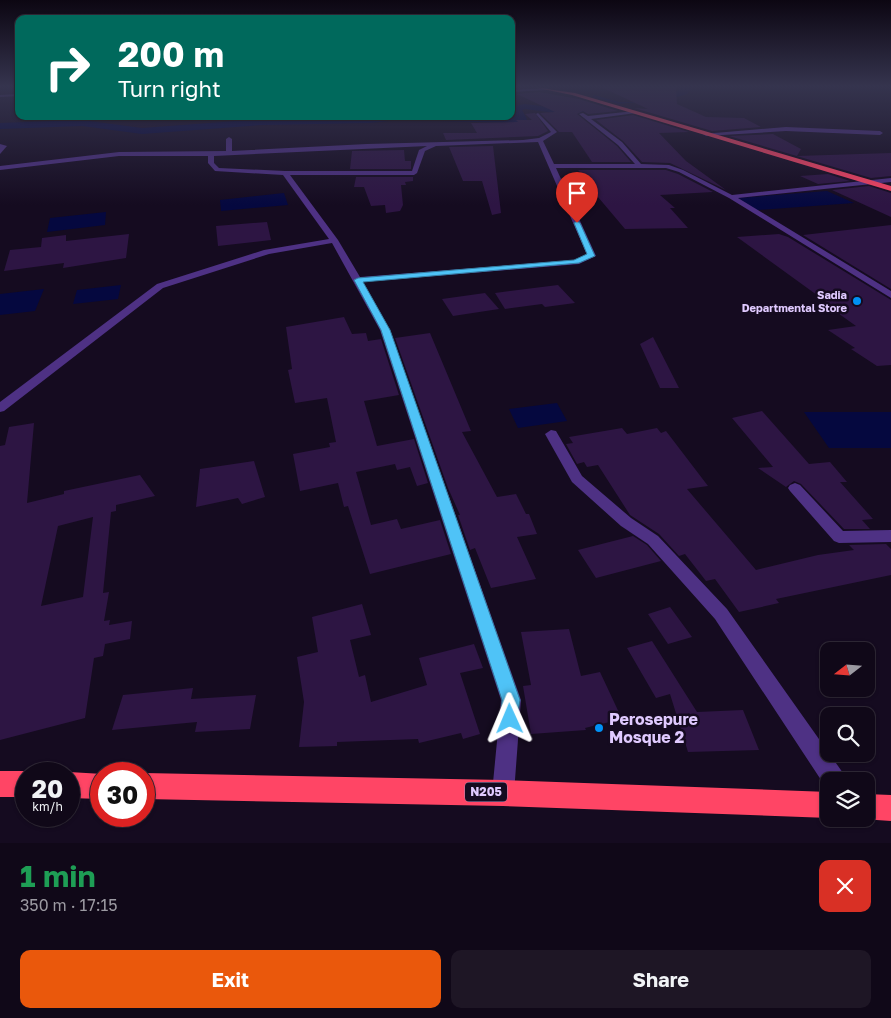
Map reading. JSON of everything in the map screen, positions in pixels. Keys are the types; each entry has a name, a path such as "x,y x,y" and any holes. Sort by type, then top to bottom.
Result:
{"highway":[{"path":"681,126 891,189"},
{"path":"0,784 15,784"},
{"name":"N205","path":"155,786 503,793 820,805"},
{"path":"875,807 891,808"}],"street":[{"path":"0,168 119,154 211,154 540,140 554,132 549,126"},
{"path":"596,126 634,157 639,165"},
{"path":"706,134 786,129 880,133"},
{"path":"229,139 229,153"},
{"path":"358,280 576,262 592,256 540,140"},
{"path":"211,154 211,163 217,170 285,173 414,173 422,150 440,143"},
{"path":"0,146 4,146 0,152"},
{"path":"553,166 666,166 681,171 731,197 891,294"},
{"path":"285,173 334,240 385,330 511,700 503,793"},
{"path":"731,197 891,180"},
{"path":"0,408 160,286 266,252 334,240"},
{"path":"551,434 577,479 626,522 653,540 721,614 829,772"},
{"path":"795,488 839,537 891,536"}],"shaded area":[{"path":"827,191 854,203 757,210 738,198"},
{"path":"284,193 288,205 221,211 220,200"},
{"path":"106,212 105,225 47,232 50,218"},
{"path":"121,285 118,299 73,304 77,290"},
{"path":"44,289 35,311 0,315 0,294"},
{"path":"557,403 567,421 518,428 509,409"},
{"path":"804,412 891,412 891,448 829,448"}],"building":[{"path":"473,126 545,126 548,131 538,136 446,140 443,133 477,133"},
{"path":"553,126 592,126 617,146 631,162 592,162 572,132 559,132"},
{"path":"604,126 670,126 689,132 659,133 686,161 726,190 670,163 642,162 623,141"},
{"path":"696,126 761,127 712,131"},
{"path":"773,134 801,149 797,156 891,153 891,176 871,178 729,136"},
{"path":"493,146 501,213 492,215 482,181 463,181 449,147"},
{"path":"404,150 405,161 411,161 411,169 350,169 352,151"},
{"path":"578,170 666,170 713,192 660,195 675,208 670,208 688,228 625,229 587,184 590,184"},
{"path":"828,174 850,181 818,184 800,176"},
{"path":"356,177 413,177 413,181 405,182 406,185 401,185 403,205 400,211 386,213 385,205 371,206 364,187 354,187"},
{"path":"869,186 891,193 891,217 832,190"},
{"path":"267,222 271,240 218,246 216,226"},
{"path":"891,225 891,289 803,235"},
{"path":"129,234 126,258 63,268 64,263 4,271 10,250 41,247 42,238 66,235 66,241"},
{"path":"779,234 788,237 891,300 891,365 877,366 851,349 855,348 828,330 856,326 835,311 839,311 737,237"},
{"path":"558,285 575,303 545,307 542,304 505,309 495,293"},
{"path":"485,293 499,309 453,316 442,299"},
{"path":"344,317 352,334 366,333 368,341 381,339 399,395 364,401 377,446 414,439 428,483 417,486 410,467 397,470 395,464 356,472 371,525 397,519 401,529 440,520 451,554 370,574 348,506 344,507 338,483 300,491 293,454 330,447 329,443 336,442 327,398 295,403 288,370 292,369 286,327"},
{"path":"430,333 471,431 462,432 497,497 516,494 526,514 529,514 537,534 517,537 536,579 491,588 475,548 470,550 458,515 460,515 448,488 395,338"},
{"path":"653,337 679,388 660,388 640,344"},
{"path":"762,411 809,464 830,462 847,482 840,482 873,519 862,520 870,529 844,529 801,484 794,481 786,487 758,468 773,467 732,418"},
{"path":"34,423 27,503 64,494 64,491 140,475 155,496 116,505 116,511 111,512 103,593 109,592 104,621 110,620 109,625 132,621 130,639 105,644 103,656 94,658 85,718 0,740 0,446 5,445 9,427","holes":["93,517 83,597 41,606 58,526"]},
{"path":"622,428 627,434 657,428 661,433 666,431 708,486 687,489 756,570 818,555 854,550 849,545 886,544 891,549 891,575 776,599 779,603 739,612 715,579 706,581 685,554 679,556 659,534 630,515 598,465 587,467 584,462 577,464 566,444 573,443 569,437"},
{"path":"254,461 265,497 242,504 238,498 196,507 200,469"},
{"path":"633,536 647,545 661,561 596,578 578,550"},
{"path":"362,604 371,635 350,640 359,677 365,675 371,702 427,685 419,658 474,644 483,668 460,673 480,734 463,739 461,733 419,743 418,739 337,742 337,746 299,747 304,702 297,657 318,652 312,617"},
{"path":"670,607 692,637 668,644 648,614"},
{"path":"569,629 581,676 600,672 622,719 585,728 586,730 531,734 523,686 531,685 521,632"},
{"path":"652,641 697,712 743,710 759,750 688,752 670,694 656,698 627,648"},
{"path":"193,688 191,699 256,695 250,729 195,732 197,722 112,730 123,695"}],"waterway":[{"path":"107,126 142,131 204,126"}],"place":[{"name":"Sadia Departmental Store","path":"857,301"},
{"name":"Perosepure Mosque 2","path":"599,728"}],"route":[{"path":"510,719 511,700 385,330 358,280 576,262 592,256 577,223"}]}
